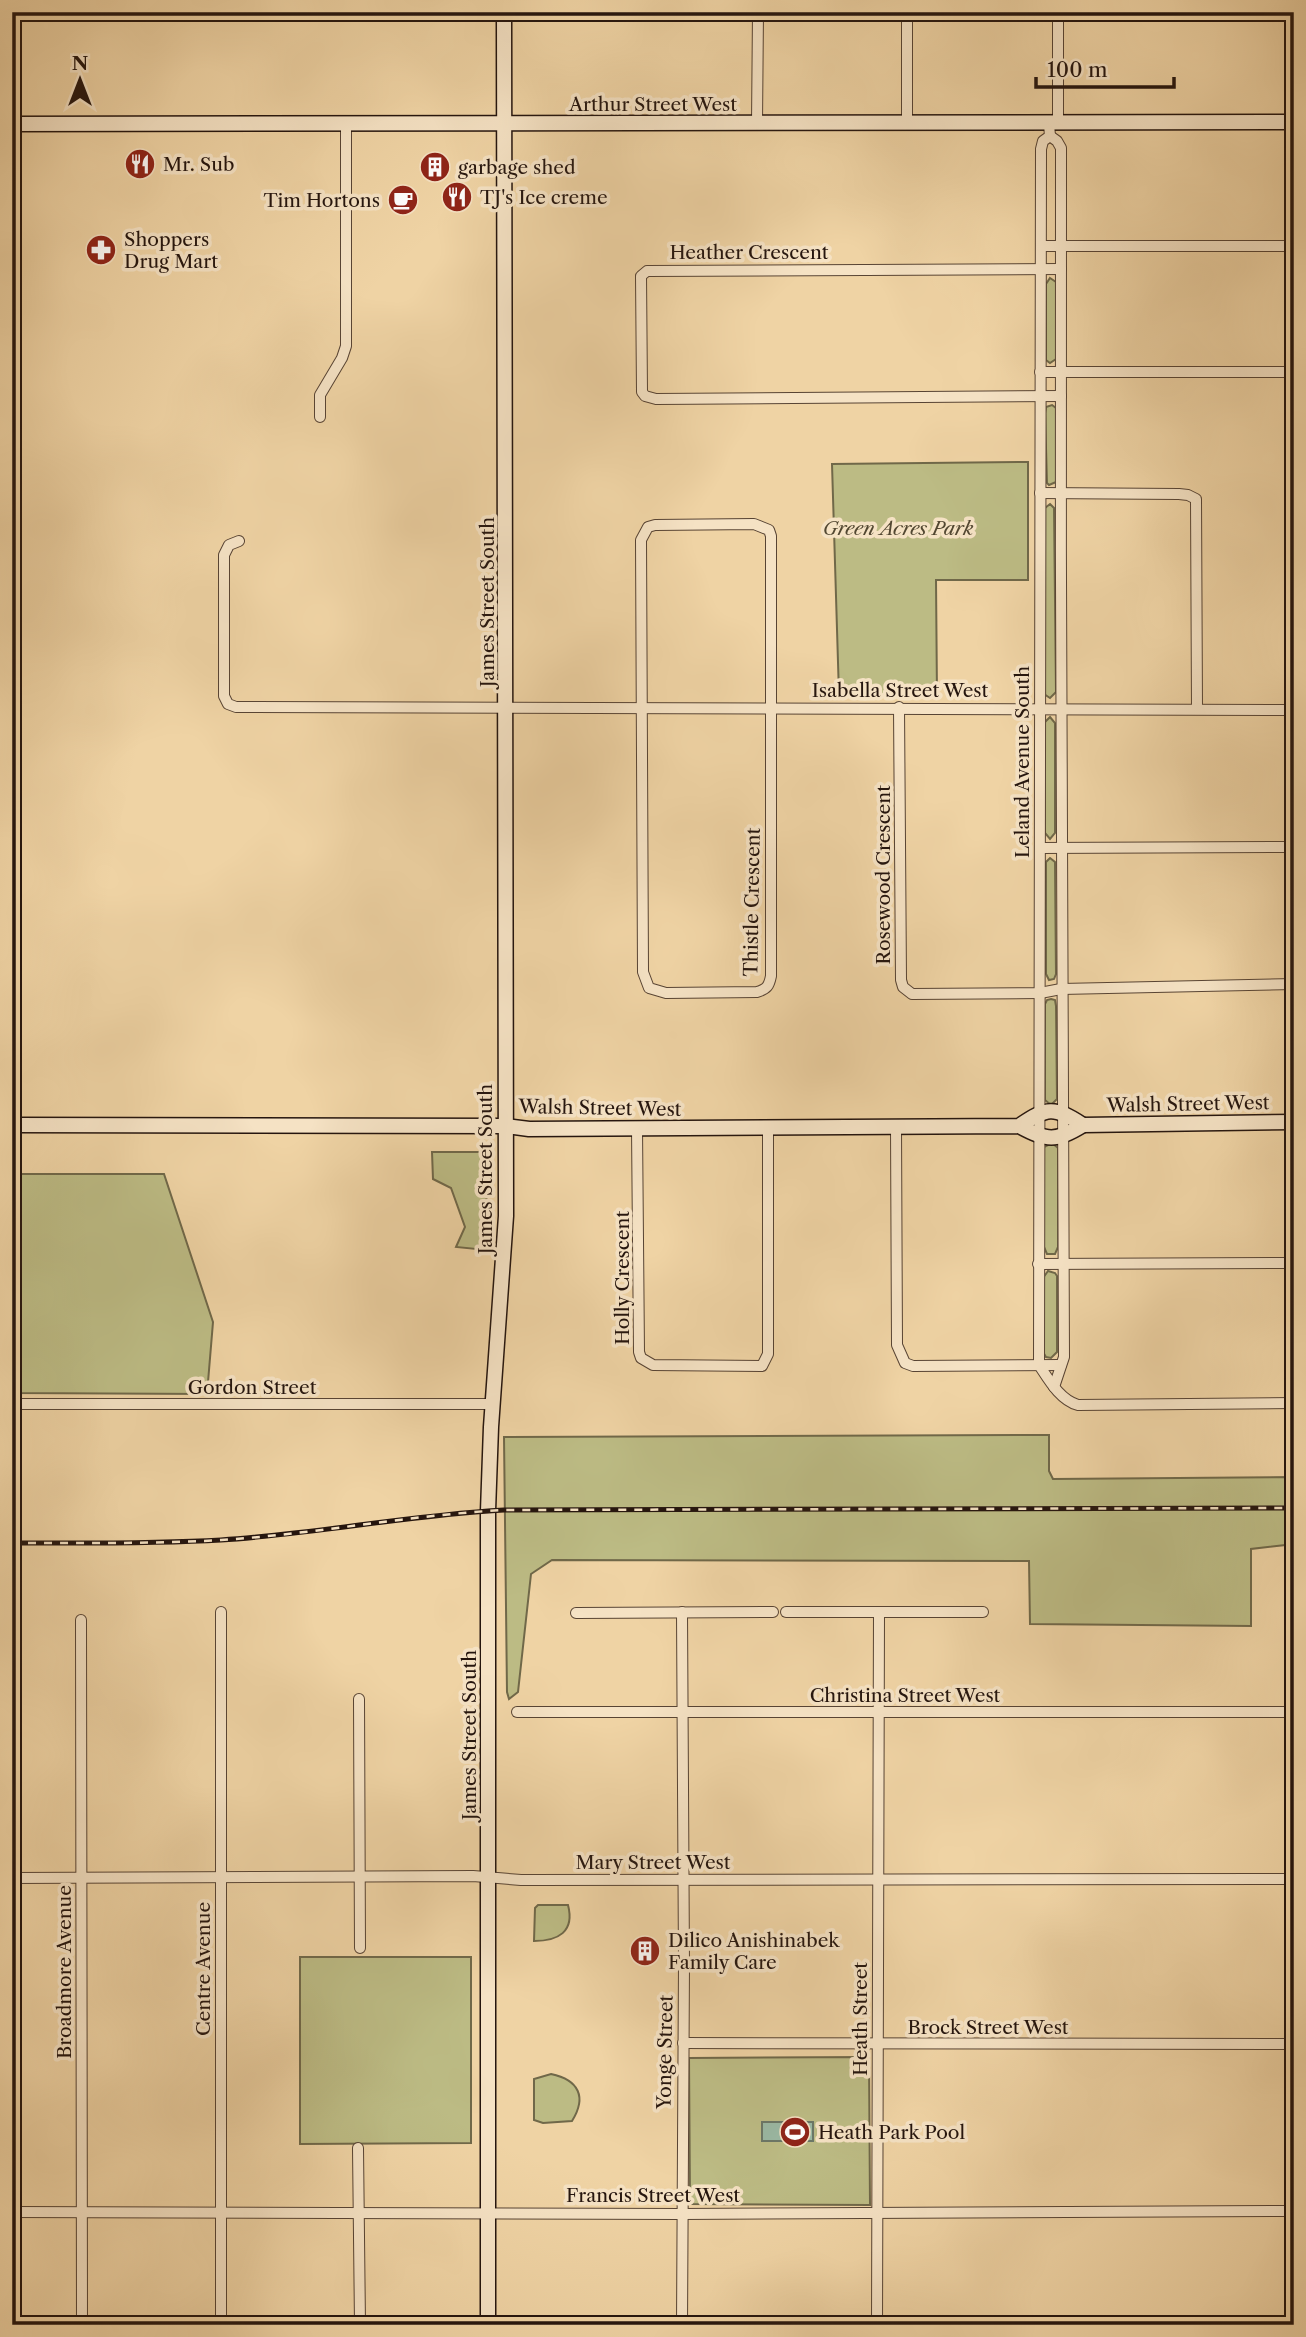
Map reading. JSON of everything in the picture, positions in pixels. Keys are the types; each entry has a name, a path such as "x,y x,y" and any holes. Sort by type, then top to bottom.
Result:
{"street":[{"name":"James Street South","path":"488,2325 488,1520 492,1404 504,1262 506,1126 504,12"},
{"path":"757,124 758,12"},
{"path":"907,12 907,124"},
{"name":"Leland Avenue South","path":"1054,1387 1064,1357 1060,708 1061,247 1060,148 1052,128 1058,12"},
{"name":"Arthur Street West","path":"12,124 907,124 1052,128 1294,122"},
{"path":"320,417 320,395 342,358 345,346 346,124"},
{"name":"Leland Avenue South","path":"1039,1365 1041,149 1052,128"},
{"path":"1041,246 1294,246"},
{"name":"Heather Crescent","path":"1061,269 653,270 644,272 641,281 641,386 642,392 649,398 1061,396"},
{"path":"1040,372 1294,372"},
{"path":"1040,494 1188,495 1196,499 1197,708"},
{"path":"641,707 643,532 654,525 754,524 769,530 771,536 771,707"},
{"name":"Isabella Street West","path":"239,541 229,545 224,555 224,696 228,704 247,709 771,707 1294,710"},
{"name":"Thistle Crescent","path":"641,707 643,972 649,988 666,993 757,992 765,990 769,985 771,707"},
{"name":"Rosewood Crescent","path":"899,708 901,980 903,987 912,995 1294,985"},
{"path":"1040,848 1294,847"},
{"path":"1019,1126 1040,1112 1063,1112"},
{"name":"Walsh Street West","path":"1063,1112 1083,1125"},
{"name":"Walsh Street West","path":"12,1125 506,1126 529,1129 1019,1126 1039,1137 1063,1137 1083,1125 1294,1122"},
{"path":"896,1127 897,1345 905,1363 913,1366 1061,1365"},
{"name":"Holly Crescent","path":"637,1128 641,1359 653,1365 762,1366 768,1354 768,1128"},
{"path":"1038,1264 1294,1263"},
{"path":"1039,1365 1054,1387 1072,1404 1294,1403"},
{"name":"Gordon Street","path":"12,1404 492,1404"},
{"name":"Centre Avenue","path":"221,1612 221,2325"},
{"name":"Yonge Street","path":"682,1612 682,2325"},
{"path":"576,1613 773,1612"},
{"path":"786,1612 983,1612"},
{"name":"Heath Street","path":"877,2325 879,1613"},
{"name":"Broadmore Avenue","path":"81,1620 82,2325"},
{"path":"359,1699 360,1948"},
{"name":"Christina Street West","path":"517,1712 1294,1712"},
{"name":"Mary Street West","path":"12,1878 489,1876 521,1880 1294,1879"},
{"name":"Brock Street West","path":"683,2043 1294,2045"},
{"path":"358,2148 360,2325"},
{"name":"Francis Street West","path":"12,2212 682,2214 1294,2211"}],"green space":[{"path":"1050,278 1056,282 1056,359 1050,363 1046,360 1046,284"},
{"path":"1052,405 1056,408 1056,482 1049,485 1045,413 1046,407"},
{"name":"Green Acres Park","path":"1028,462 1028,580 936,580 937,695 839,695 832,464"},
{"path":"1050,504 1054,508 1056,692 1050,698 1044,694 1045,508"},
{"path":"1050,717 1055,723 1055,833 1050,839 1045,833 1044,723"},
{"path":"1050,858 1055,862 1056,974 1054,979 1049,980 1046,974 1046,862"},
{"path":"1051,999 1055,1000 1056,1006 1057,1099 1051,1105 1045,1100 1045,1004"},
{"path":"1052,1143 1058,1148 1058,1247 1055,1254 1047,1254 1044,1247 1044,1147"},
{"path":"432,1152 487,1152 486,1250 456,1247 465,1227 451,1188 433,1179"},
{"path":"12,1174 164,1174 213,1322 207,1394 12,1393"},
{"path":"1048,1271 1057,1276 1057,1352 1051,1358 1046,1357 1043,1352 1043,1278"},
{"path":"1049,1435 1049,1471 1053,1479 1294,1477 1294,1544 1251,1549 1251,1626 1030,1624 1029,1561 552,1560 531,1574 518,1692 509,1699 504,1437"},
{"path":"538,1905 568,1905 569,1922 563,1933 550,1939 534,1941 535,1908"},
{"path":"300,1957 471,1957 471,2143 300,2144"},
{"path":"869,2057 870,2205 690,2204 689,2058"},
{"path":"551,2074 568,2080 578,2091 579,2104 572,2121 543,2123 534,2120 534,2079"}],"shaded area":[{"path":"762,2122 813,2122 813,2141 762,2141"}],"railway":[{"path":"12,1543 221,1540 504,1510 1294,1508"}],"place":[{"name":"Mr. Sub","path":"140,164"},
{"name":"garbage shed","path":"435,167"},
{"name":"TJ's Ice creme","path":"457,197"},
{"name":"Tim Hortons","path":"403,200"},
{"name":"Shoppers Drug Mart","path":"101,250"},
{"name":"Dilico Anishinabek Family Care","path":"645,1951"},
{"name":"Heath Park Pool","path":"795,2132"}]}
